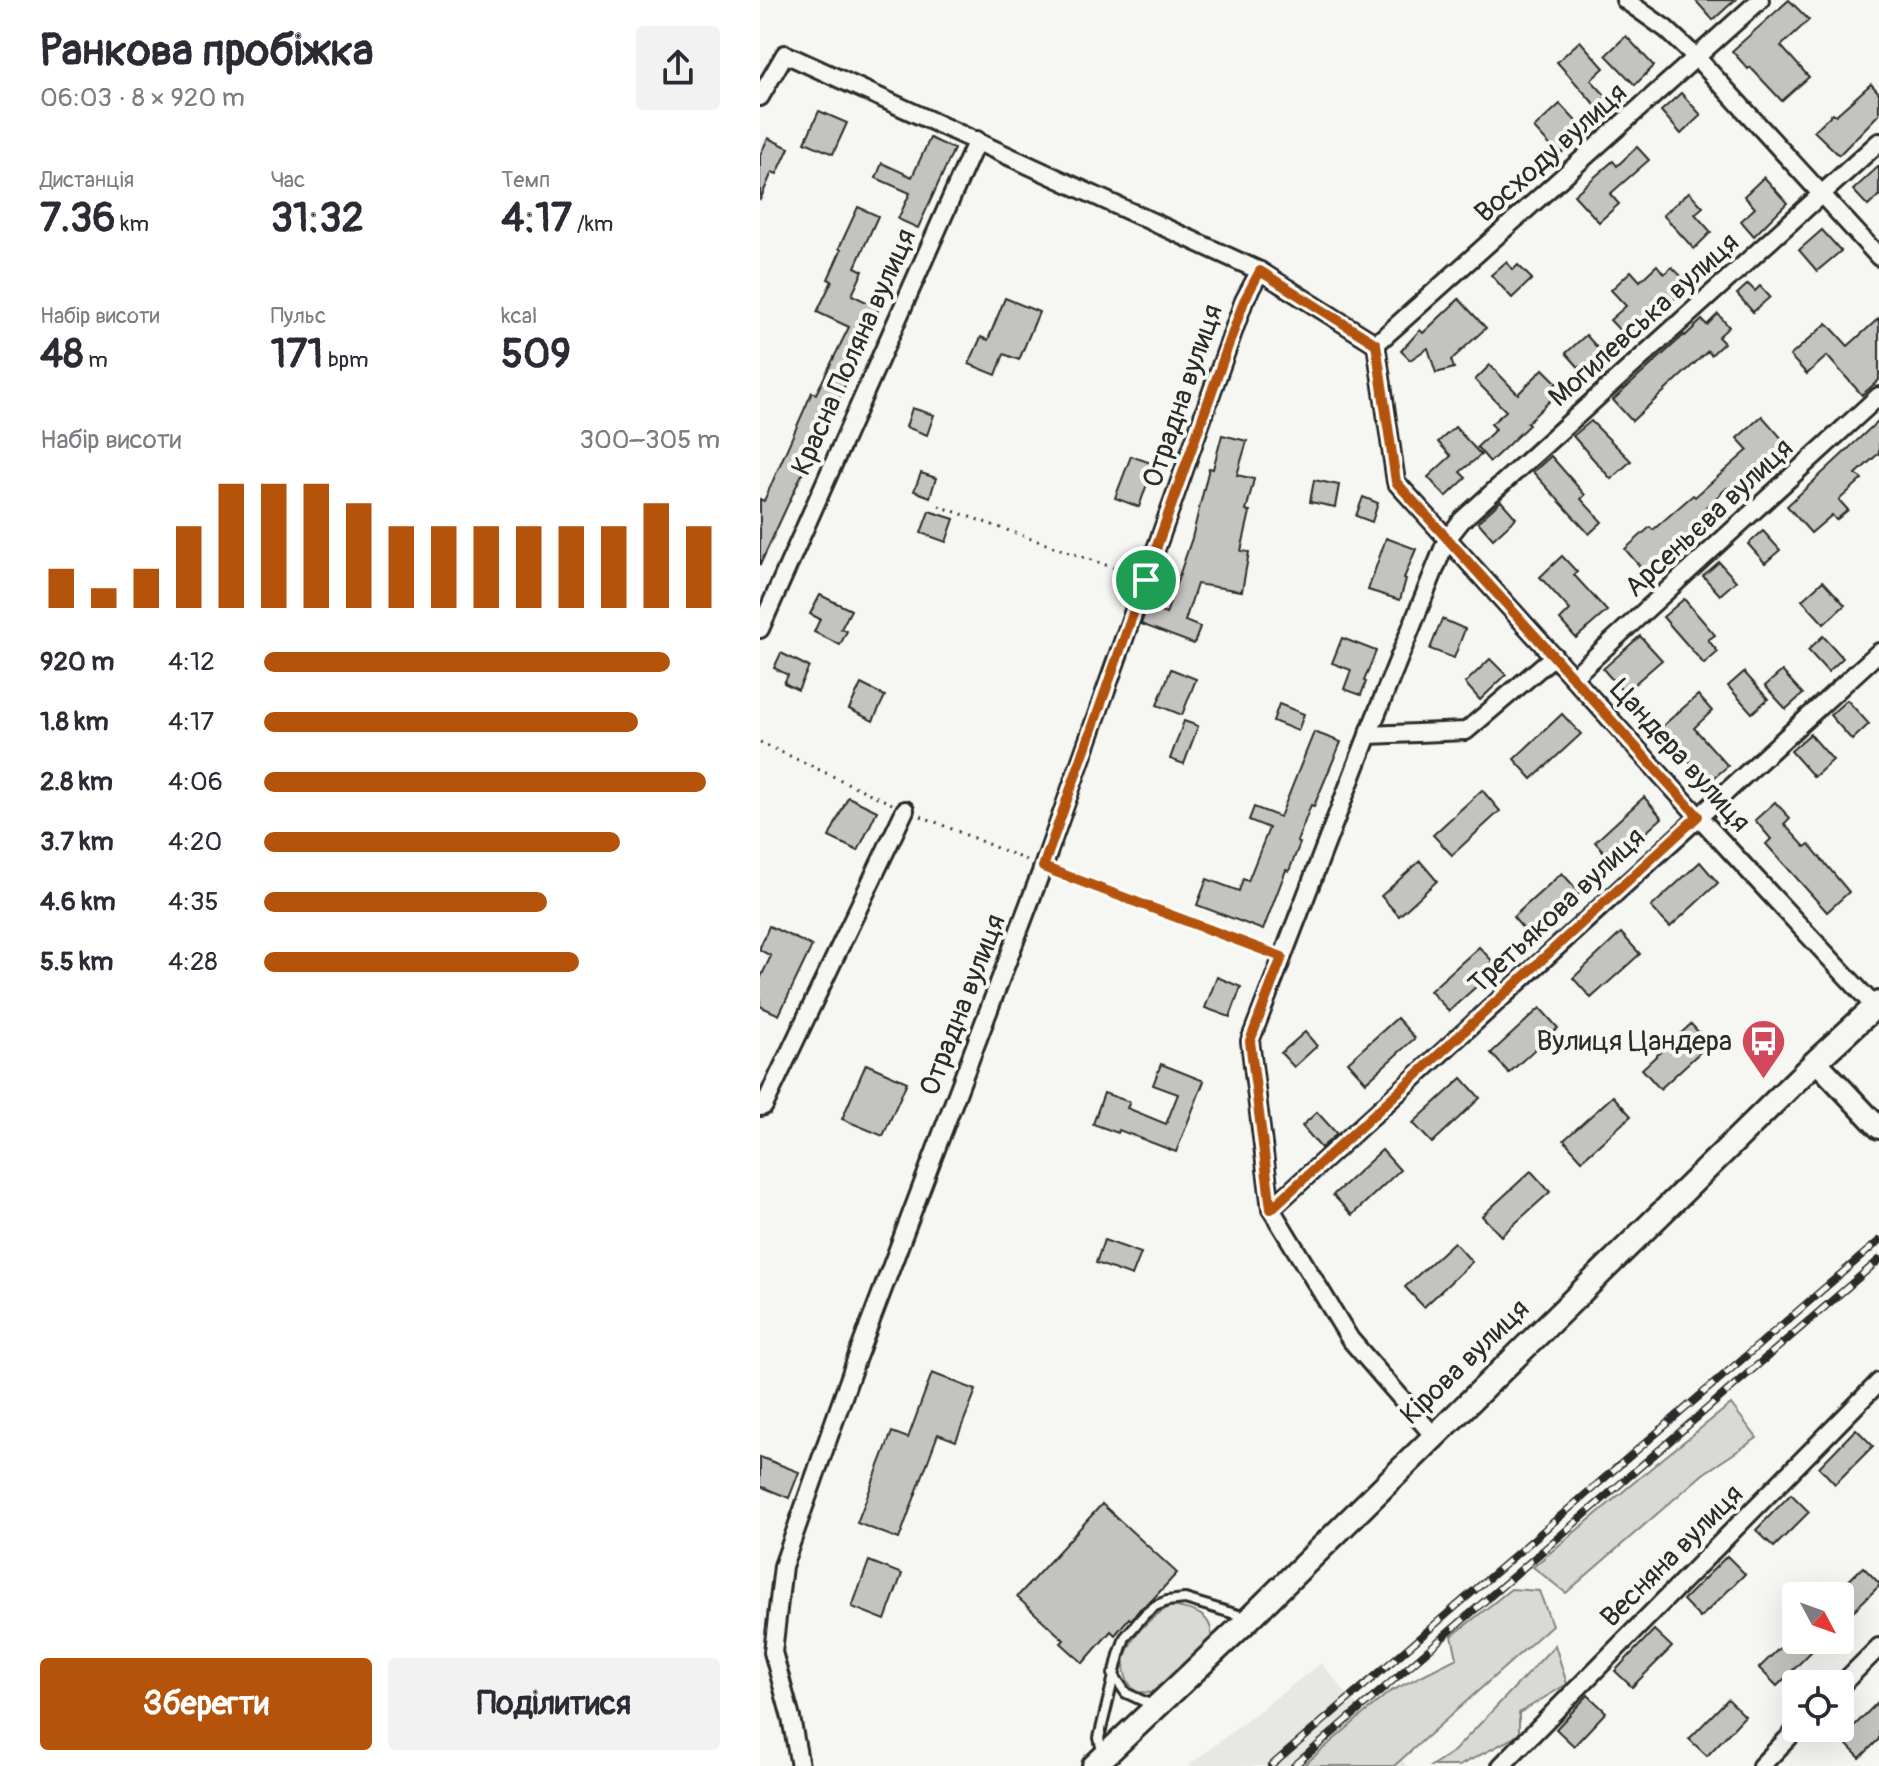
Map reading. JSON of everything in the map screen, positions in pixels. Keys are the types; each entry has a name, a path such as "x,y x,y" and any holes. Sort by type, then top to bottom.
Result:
{"main road":[{"name":"Кірова вулиця","path":"1099,1762 1250,1618 1816,1061 1877,1005"}],"street":[{"path":"1625,0 1666,29 1697,58 1879,257"},
{"name":"Восходу вулиця","path":"1376,344 1760,0"},
{"path":"760,97 785,54 1260,271 1376,344"},
{"name":"Красна Поляна вулиця","path":"760,629 977,140"},
{"name":"Могилевська вулиця","path":"1447,539 1462,520 1879,142"},
{"name":"Отрадна вулиця","path":"800,1766 791,1718 766,1648 783,1566 856,1360 1043,867 1244,301 1260,271"},
{"name":"Цандера вулиця","path":"1376,344 1396,482 1698,816 1877,1005"},
{"name":"Арсеньєва вулиця","path":"1573,677 1879,396"},
{"path":"1433,1435 1350,1339 1271,1209 1250,1041 1447,539"},
{"name":"Третьякова вулиця","path":"1271,1209 1879,652"},
{"path":"1368,735 1466,731 1554,656"},
{"path":"760,1107 764,1106 905,810"},
{"path":"1816,1061 1879,1128"},
{"name":"Весняна вулиця","path":"1501,1766 1879,1382"},
{"path":"1854,1672 1879,1647"},
{"path":"1761,1766 1784,1742"}],"lane":[{"path":"1099,1762 1099,1738 1113,1674 1125,1637 1134,1625 1155,1606 1185,1599 1250,1618"},
{"path":"1113,1674 1126,1693 1156,1707"}],"path":[{"path":"939,506 1146,580"},
{"path":"760,742 905,810 1043,867 1282,957"}],"shaded area":[{"path":"1731,1404 1757,1438 1703,1474 1566,1593 1533,1567 1656,1464"},
{"path":"1511,1589 1539,1591 1552,1625 1394,1766 1303,1766 1389,1692 1457,1658 1452,1636"},
{"path":"1171,1606 1200,1614 1209,1624 1211,1640 1156,1693 1136,1692 1127,1680 1124,1668 1126,1655 1139,1631"},
{"path":"1555,1645 1567,1684 1519,1713 1519,1735 1459,1766 1431,1766 1454,1751"},
{"path":"1321,1663 1407,1766 1188,1766"}],"building":[{"path":"1695,0 1735,0 1713,20"},
{"path":"1789,0 1809,20 1781,46 1809,77 1782,101 1732,51"},
{"path":"1626,36 1654,66 1635,85 1606,55"},
{"path":"1580,41 1604,68 1591,80 1607,97 1596,106 1557,62"},
{"path":"1871,84 1879,93 1879,114 1839,155 1814,131"},
{"path":"1681,93 1701,115 1681,134 1661,111"},
{"path":"1560,104 1585,131 1559,155 1534,128"},
{"path":"819,111 847,123 833,154 805,142"},
{"path":"768,138 789,148 777,174 772,172 760,200 760,155"},
{"path":"930,138 954,149 918,228 898,219 910,193 876,178 882,163 912,177"},
{"path":"1637,147 1649,160 1610,194 1619,204 1599,222 1574,195 1613,161 1617,166"},
{"path":"1879,166 1879,196 1868,206 1853,190"},
{"path":"1764,177 1787,203 1754,236 1741,221 1755,208 1744,196"},
{"path":"1689,192 1703,207 1695,214 1711,232 1694,249 1663,215"},
{"path":"858,207 878,216 855,267 863,271 852,295 879,308 859,354 852,351 840,380 846,383 828,423 817,418 806,444 814,448 760,565 760,499 764,501 812,392 816,394 849,327 817,312 832,281 828,279 841,250 839,248"},
{"path":"1822,230 1841,251 1817,271 1799,250"},
{"path":"1506,262 1513,270 1518,265 1532,279 1512,298 1491,275"},
{"path":"1657,265 1664,274 1672,267 1682,277 1676,283 1683,290 1626,337 1610,320 1626,306 1611,290 1631,271 1640,281"},
{"path":"1748,284 1755,291 1760,286 1770,297 1753,312 1737,294"},
{"path":"1005,298 1039,312 1019,360 1004,354 996,375 969,364 981,337 988,340"},
{"path":"1459,299 1486,328 1451,360 1454,368 1436,373 1428,348 1410,360 1401,351 1420,330 1423,333"},
{"path":"1718,314 1729,327 1718,337 1724,343 1711,355 1708,351 1632,421 1613,400 1702,320 1707,325"},
{"path":"1879,318 1879,380 1862,395 1827,356 1807,374 1790,356 1827,323 1848,346"},
{"path":"1586,335 1603,354 1583,372 1566,353"},
{"path":"1490,365 1518,394 1543,369 1557,383 1553,386 1559,392 1490,462 1477,447 1496,429 1491,424 1506,411 1475,380"},
{"path":"912,408 934,415 927,435 906,427"},
{"path":"1762,416 1791,449 1735,496 1727,488 1705,508 1712,516 1671,551 1674,553 1648,576 1625,549 1650,527 1653,530 1693,495 1695,497 1748,450 1737,438"},
{"path":"1879,420 1879,453 1856,474 1862,479 1839,500 1848,510 1836,520 1832,515 1811,533 1787,506"},
{"path":"1591,421 1631,461 1611,479 1573,436"},
{"path":"1455,427 1481,455 1460,472 1466,478 1446,497 1428,477 1451,456 1438,442"},
{"path":"1222,435 1247,441 1237,475 1254,479 1241,551 1249,552 1242,591 1197,584 1185,621 1200,627 1194,644 1141,624 1147,607 1166,614 1192,538 1209,468 1213,469"},
{"path":"1131,456 1154,464 1139,507 1115,498"},
{"path":"1551,456 1585,495 1581,499 1602,522 1589,534 1533,472"},
{"path":"921,473 936,478 930,497 914,491"},
{"path":"1314,480 1339,485 1335,507 1310,502"},
{"path":"1363,497 1378,503 1372,522 1356,516"},
{"path":"1501,501 1516,518 1493,539 1478,522"},
{"path":"929,511 954,519 946,542 921,533"},
{"path":"1763,531 1780,550 1765,563 1748,544"},
{"path":"1386,538 1416,549 1404,578 1400,600 1368,590"},
{"path":"1562,556 1577,572 1574,575 1607,611 1576,638 1560,620 1570,610 1540,577"},
{"path":"1719,562 1736,581 1720,595 1703,576"},
{"path":"1823,581 1845,605 1824,624 1802,600"},
{"path":"820,595 851,610 841,629 847,631 840,645 814,632 820,619 810,614"},
{"path":"1684,599 1715,635 1708,640 1718,652 1704,664 1663,617"},
{"path":"1442,619 1465,629 1454,658 1430,649"},
{"path":"1640,636 1662,660 1624,693 1603,669"},
{"path":"1823,636 1843,658 1828,672 1808,650"},
{"path":"1342,638 1376,651 1361,695 1344,689 1351,670 1332,663"},
{"path":"781,653 809,667 798,690 784,683 788,675 774,668"},
{"path":"1490,659 1506,675 1480,700 1465,683"},
{"path":"1171,669 1196,679 1182,715 1157,705"},
{"path":"1782,671 1803,694 1786,709 1765,686"},
{"path":"1744,672 1768,699 1752,713 1728,686"},
{"path":"861,684 885,696 873,721 849,709"},
{"path":"1698,695 1712,711 1694,728 1728,766 1709,782 1659,729"},
{"path":"1847,700 1869,724 1852,740 1830,715"},
{"path":"1279,704 1304,714 1298,731 1273,721"},
{"path":"1562,714 1581,734 1532,779 1514,759"},
{"path":"1184,721 1198,726 1184,764 1170,759"},
{"path":"1314,732 1341,742 1314,806 1311,805 1297,842 1300,843 1263,930 1197,905 1207,879 1239,891 1243,879 1248,881 1269,828 1249,820 1254,807 1280,817"},
{"path":"1810,734 1833,760 1814,777 1791,751"},
{"path":"1482,790 1500,811 1452,855 1433,835"},
{"path":"848,797 877,811 858,851 829,837"},
{"path":"1644,797 1662,818 1613,862 1595,842"},
{"path":"1775,802 1790,818 1784,824 1805,847 1809,844 1849,892 1827,912 1766,844 1771,839 1755,820"},
{"path":"1420,861 1437,881 1399,916 1381,896"},
{"path":"1700,862 1718,883 1670,927 1651,907"},
{"path":"1562,873 1580,893 1531,938 1513,917"},
{"path":"769,926 812,946 779,1015 760,1006 760,979 771,956 760,947"},
{"path":"1621,933 1640,954 1591,998 1573,978"},
{"path":"1479,947 1498,967 1449,1011 1430,991"},
{"path":"1217,977 1241,987 1230,1017 1205,1008"},
{"path":"1540,1008 1558,1028 1509,1073 1491,1053"},
{"path":"1397,1018 1415,1038 1366,1082 1348,1062"},
{"path":"1691,1024 1709,1044 1660,1089 1642,1069"},
{"path":"1305,1032 1317,1046 1294,1067 1281,1053"},
{"path":"866,1064 907,1082 883,1136 842,1119"},
{"path":"1161,1064 1204,1081 1176,1152 1119,1130 1118,1133 1093,1124 1104,1093 1130,1102 1127,1108 1166,1124 1178,1094 1153,1085"},
{"path":"1462,1078 1480,1098 1432,1143 1413,1123"},
{"path":"1613,1096 1631,1116 1582,1160 1564,1140"},
{"path":"1317,1112 1337,1134 1321,1148 1302,1126"},
{"path":"1382,1150 1400,1170 1352,1215 1333,1195"},
{"path":"1531,1171 1550,1192 1501,1236 1482,1216"},
{"path":"1104,1240 1141,1253 1132,1276 1096,1263"},
{"path":"1454,1242 1472,1262 1424,1307 1405,1287"},
{"path":"932,1373 976,1390 956,1441 938,1434 899,1539 857,1523 892,1432 908,1438"},
{"path":"1856,1429 1873,1446 1835,1484 1819,1467"},
{"path":"760,1457 799,1472 789,1498 760,1486"},
{"path":"1791,1494 1809,1512 1774,1547 1756,1530"},
{"path":"1102,1504 1177,1573 1115,1635 1111,1631 1083,1663 1061,1643 1064,1640 1017,1597"},
{"path":"1727,1556 1745,1574 1700,1618 1683,1600"},
{"path":"869,1561 902,1574 885,1620 852,1607"},
{"path":"1863,1567 1879,1586 1854,1610 1854,1582 1847,1582"},
{"path":"1654,1630 1672,1647 1632,1687 1615,1671"},
{"path":"1782,1646 1782,1654 1809,1654 1793,1670 1782,1670 1782,1681 1777,1686 1759,1668"},
{"path":"1588,1695 1606,1712 1574,1746 1556,1729"},
{"path":"1728,1699 1745,1716 1707,1756 1689,1739"},
{"path":"1879,1701 1879,1739 1860,1758 1844,1742 1854,1742 1854,1726"}],"railway":[{"path":"1271,1766 1879,1241"},
{"path":"1294,1766 1879,1260"}],"place":[{"name":"Вулиця Цандера","path":"1763,1080"}],"route":[{"path":"1260,271 1376,344 1396,482 1698,816 1271,1209 1250,1041 1282,957 1043,867 1146,580 1244,301 1260,271"}]}
